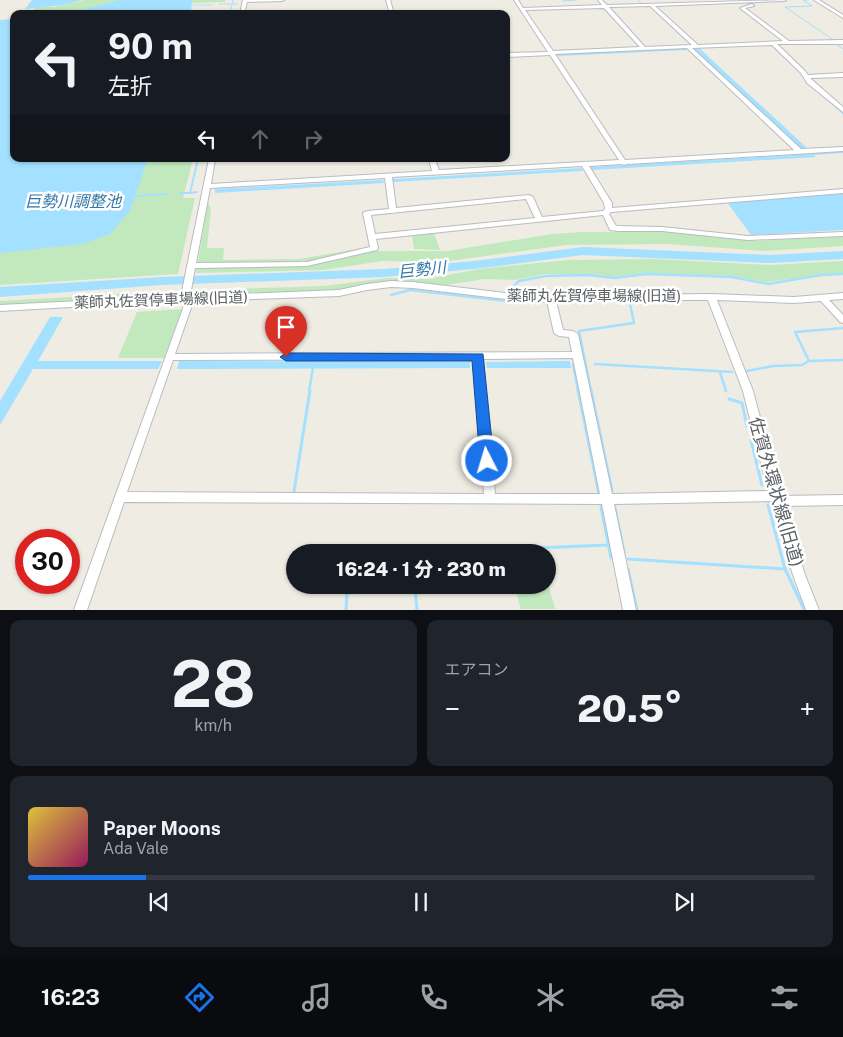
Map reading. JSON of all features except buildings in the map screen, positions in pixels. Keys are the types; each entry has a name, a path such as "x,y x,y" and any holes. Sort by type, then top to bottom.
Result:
{"street":[{"path":"245,1 282,0"},
{"path":"516,0 624,162"},
{"path":"600,0 644,49"},
{"path":"676,0 681,4"},
{"path":"522,10 784,0"},
{"path":"816,0 843,17"},
{"path":"751,1 752,5 744,6 742,10 790,42"},
{"path":"652,5 691,48 804,152"},
{"path":"510,55 790,42 843,42"},
{"path":"774,43 809,82 843,110"},
{"path":"806,77 843,76"},
{"path":"207,186 389,179 436,173 587,168 624,162 843,149"},
{"path":"80,610 171,357 187,302 191,266 211,162"},
{"path":"433,162 436,173"},
{"path":"587,168 608,203 607,211 613,228 662,229 748,238 843,234"},
{"path":"389,179 393,211"},
{"path":"371,237 607,211 843,191"},
{"path":"191,266 307,264 374,248 366,213 529,197 539,219"},
{"name":"薬師丸佐賀停車場線(旧道)","path":"0,308 187,302 330,294 391,284 413,284 508,297 551,299 710,298"},
{"path":"710,298 794,300 843,296"},
{"name":"佐賀外環状線(旧道)","path":"710,298 748,391 776,499 799,575 813,610"},
{"path":"823,298 843,320"},
{"path":"551,299 559,333 573,334 609,499 630,610"},
{"path":"171,357 478,362 577,355"},
{"path":"478,362 490,498"},
{"path":"121,497 843,500"}],"green space":[{"path":"85,0 225,0 225,2 193,3 129,10 34,10 36,7 54,7"},
{"path":"102,162 192,162 183,198 195,198 178,274 0,285 0,202"},
{"path":"208,202 211,209 207,248 224,248 223,260 299,259 368,247 374,251 448,251 552,234 582,232 667,232 758,241 843,236 843,246 765,251 668,244 566,245 441,262 383,261 323,270 196,273"},
{"path":"434,233 440,250 414,249 412,235"},
{"path":"655,259 771,265 843,261 843,273 765,282 733,276 646,273 613,277 546,274 515,280 484,279 447,285 405,281 366,284 334,291 172,296 0,306 0,301 173,291 324,286 387,278 428,279 479,269 568,260"},
{"path":"183,309 166,358 118,358 137,312"},
{"path":"517,594 551,594 555,609 521,609"}],"water":[{"path":"32,0 82,0 63,5 25,9"},
{"path":"119,0 192,0 191,10 83,10"},
{"name":"巨勢川調整池","path":"10,19 10,162 147,162 130,211 110,234 82,244 0,253 0,20"},
{"path":"692,47 698,47 807,148 800,148"},
{"path":"685,48 687,50 558,56 557,54"},
{"path":"813,154 816,157 592,170 591,167"},
{"path":"581,168 583,171 393,182 393,179"},
{"path":"383,180 384,183 215,193 215,189"},
{"path":"843,193 843,230 751,235 727,202"},
{"path":"50,317 63,317 38,361 162,361 158,369 33,369 0,425 0,401"},
{"path":"179,361 470,362 470,368 177,369"},
{"path":"570,361 571,368 487,368 486,362"}],"waterway":[{"path":"232,4 233,0"},
{"path":"562,1 576,0"},
{"path":"638,0 643,5"},
{"path":"751,0 755,5 751,6"},
{"path":"807,0 803,0 812,6 785,7 835,41"},
{"path":"219,4 232,4"},
{"path":"231,10 232,4"},
{"path":"232,4 238,4"},
{"path":"193,5 212,5"},
{"path":"655,11 691,45"},
{"path":"834,43 843,49"},
{"path":"800,71 808,83"},
{"path":"820,93 825,98"},
{"path":"824,96 843,113"},
{"path":"813,154 843,152"},
{"path":"190,193 197,162"},
{"path":"190,193 197,192"},
{"path":"180,193 190,193"},
{"path":"134,196 167,194"},
{"name":"巨勢川","path":"0,292 162,281 384,273 474,265 583,251 769,259 843,255"},
{"path":"510,290 519,281 546,276 588,275 614,278 647,274 732,277 768,284 821,275 843,274"},
{"path":"391,295 410,290 507,301"},
{"path":"591,391 579,331 634,323 630,304"},
{"path":"747,371 773,366 802,365 809,361 795,332 843,328"},
{"path":"810,361 843,360"},
{"path":"573,364 578,391"},
{"path":"595,364 732,372"},
{"path":"309,391 313,368"},
{"path":"720,372 726,391"},
{"path":"294,491 310,390"},
{"path":"578,390 599,494"},
{"path":"591,390 612,491"},
{"path":"729,399 742,403 747,426"},
{"path":"751,440 762,485"},
{"path":"768,505 785,569"},
{"path":"601,507 608,545"},
{"path":"615,508 624,552"},
{"path":"556,547 608,545"},
{"path":"608,545 611,558"},
{"path":"628,559 785,569"},
{"path":"628,569 637,610"},
{"path":"785,569 804,609"},
{"path":"346,610 347,594"},
{"path":"416,594 417,610"}],"route":[{"path":"286,357 478,357 487,461"}]}
